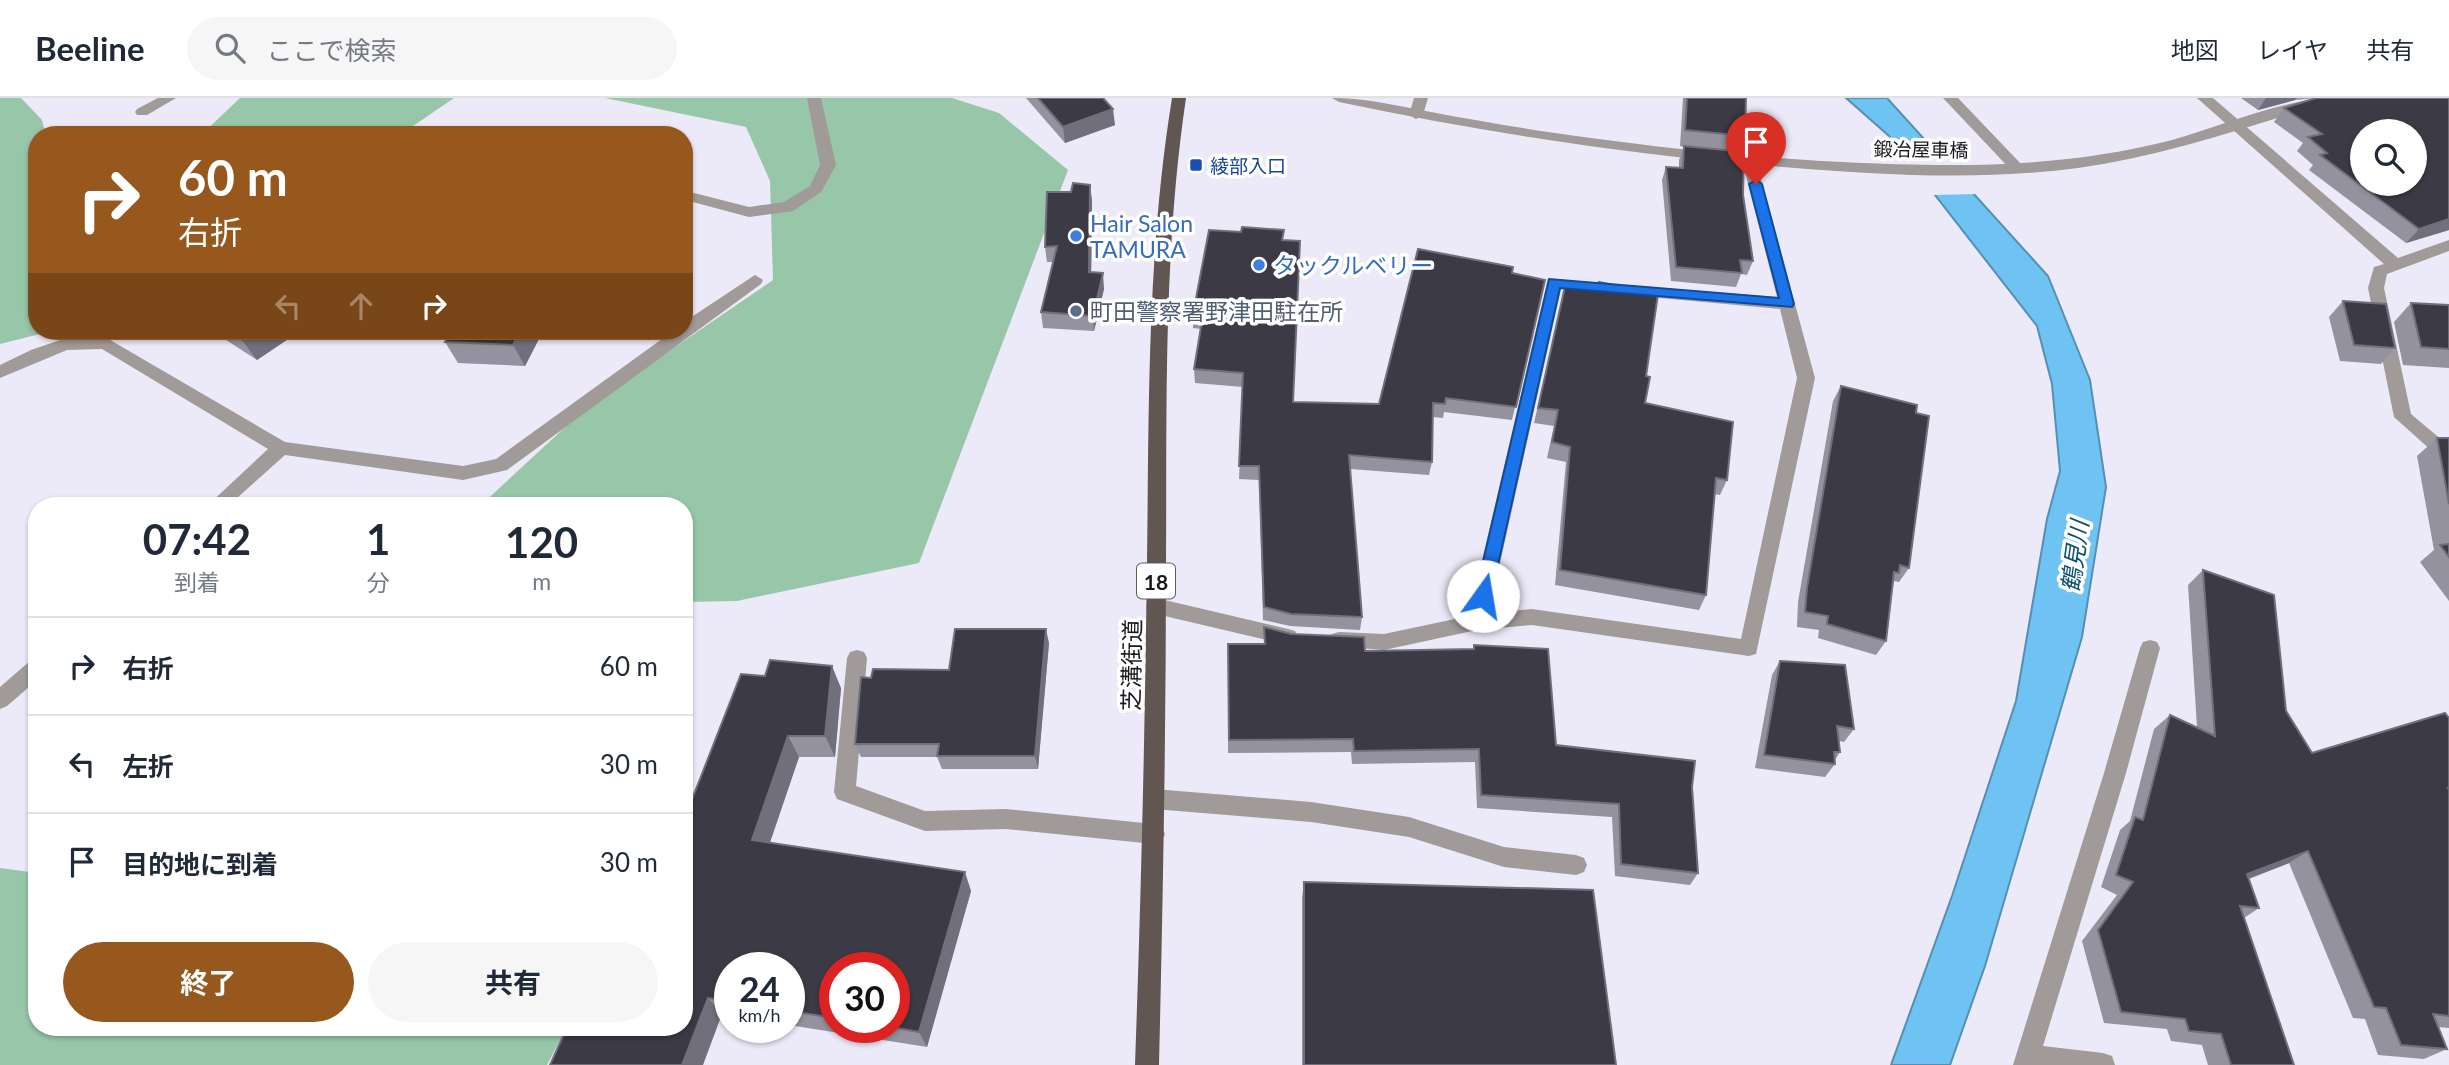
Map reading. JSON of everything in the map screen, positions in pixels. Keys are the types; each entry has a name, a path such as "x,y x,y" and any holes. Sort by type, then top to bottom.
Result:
{"main road":[{"name":"芝溝街道","path":"1147,1065 1154,834 1157,380 1165,189 1179,98"}],"street":[{"path":"142,112 169,98"},
{"path":"694,198 749,212 788,207 816,189 828,165 814,98"},
{"name":"鍛冶屋車橋","path":"1339,98 1416,115 1571,140 1749,160 1861,168 1980,169 2077,163 2136,153 2328,98"},
{"path":"1416,115 1421,98"},
{"path":"1950,98 2017,168"},
{"path":"2204,98 2394,264"},
{"path":"1156,606 1310,638 1384,642 1477,622 1532,617 1749,648 1806,378 1749,160"},
{"path":"2449,245 2379,271 2376,288 2403,417 2449,456"},
{"path":"693,325 755,280"},
{"path":"1477,622 1554,283 1787,304"},
{"path":"0,372 37,354 66,344 105,343 281,448 453,474 477,472 500,465 672,340"},
{"path":"226,497 281,448"},
{"path":"2103,1065 2027,1061 2115,773 2150,648"},
{"path":"857,658 845,792 925,821 1006,819 1154,834"},
{"path":"0,699 28,675"},
{"path":"1154,799 1311,812 1409,827 1504,857 1576,865"}],"green space":[{"path":"0,98 21,98 42,120 44,126 28,126 28,337 0,344"},
{"path":"240,98 454,98 413,126 210,126"},
{"path":"605,98 952,98 999,113 1068,170 919,563 737,601 693,602 693,497 490,497 587,407 685,340 693,340 693,335 773,280 770,181 746,127"},
{"path":"0,868 28,872 28,1036 562,1036 547,1065 0,1065"}],"water":[{"name":"鶴見川","path":"1846,98 1887,98 2048,276 2090,380 2106,487 2082,637 1985,966 1950,1065 1891,1065 1952,896 2016,701 2047,519 2060,471 2052,384 2037,326 1889,136"}],"pier":[{"path":"1894,147 1937,148 1979,194 1932,195"}],"building":[{"path":"1038,98 1103,98 1113,109 1063,127"},
{"path":"1687,98 1746,98 1745,136 1685,130"},
{"path":"2316,98 2449,98 2449,219 2419,229 2375,196 2427,196 2427,119 2350,119 2350,177 2320,155 2327,153 2308,137 2322,134 2284,108"},
{"path":"1684,146 1744,152 1743,195 1753,261 1740,260 1742,273 1676,267 1666,167 1683,168"},
{"path":"1073,183 1090,185 1089,272 1103,273 1093,316 1041,312 1057,246 1045,247 1047,192 1071,192"},
{"path":"1242,227 1284,230 1282,240 1300,241 1293,402 1379,404 1418,249 1513,267 1512,273 1545,280 1516,407 1446,398 1445,404 1433,403 1432,462 1349,455 1362,617 1291,614 1264,607 1259,466 1239,466 1243,373 1194,369 1203,315 1193,314 1209,230 1241,232"},
{"path":"1566,282 1598,289 1599,282 1658,294 1646,376 1650,377 1645,403 1733,422 1727,480 1716,478 1706,595 1560,570 1570,447 1552,442 1558,410 1538,408"},
{"path":"2343,301 2386,304 2395,348 2354,345"},
{"path":"2411,303 2449,305 2449,349 2421,347"},
{"path":"446,340 516,340 513,345 445,342"},
{"path":"1841,386 1917,405 1916,413 1929,416 1909,568 1900,565 1899,573 1894,572 1886,641 1827,624 1828,616 1805,612"},
{"path":"2437,438 2449,438 2449,504"},
{"path":"2449,544 2449,557 2440,545"},
{"path":"2203,570 2274,595 2286,711 2312,753 2445,713 2449,718 2449,1016 2433,1014 2447,1049 2401,1045 2386,1008 2374,1007 2308,851 2247,874 2259,908 2240,906 2294,1065 2231,1065 2221,1034 2189,1031 2185,1019 2121,1012 2098,930 2133,882 2116,875 2135,817 2143,820 2170,715 2215,736"},
{"path":"1264,627 1291,634 1364,637 1365,651 1474,649 1474,645 1548,649 1556,745 1695,761 1692,787 1698,873 1621,864 1619,804 1481,795 1479,749 1354,751 1353,739 1229,740 1228,644 1265,644"},
{"path":"955,629 1046,629 1035,756 937,756 939,744 855,744 861,677 871,678 873,669 949,670"},
{"path":"770,660 832,666 825,736 788,736 752,840 965,872 919,1032 910,1030 910,952 819,952 819,1016 805,1013 805,952 714,952 714,999 708,998 682,1065 550,1065 563,1036 693,1036 693,797 741,674 765,676"},
{"path":"1780,661 1845,665 1854,729 1837,726 1840,752 1834,752 1835,764 1764,755"},
{"path":"1304,882 1593,890 1616,1065 1304,1065"}],"place":[{"name":"綾部入口","path":"1196,165"},
{"name":"Hair Salon TAMURA","path":"1076,236"},
{"name":"タックルベリー","path":"1259,265"},
{"name":"町田警察署野津田駐在所","path":"1076,311"}],"route":[{"path":"1483,596 1554,283 1787,304 1756,184"}]}
